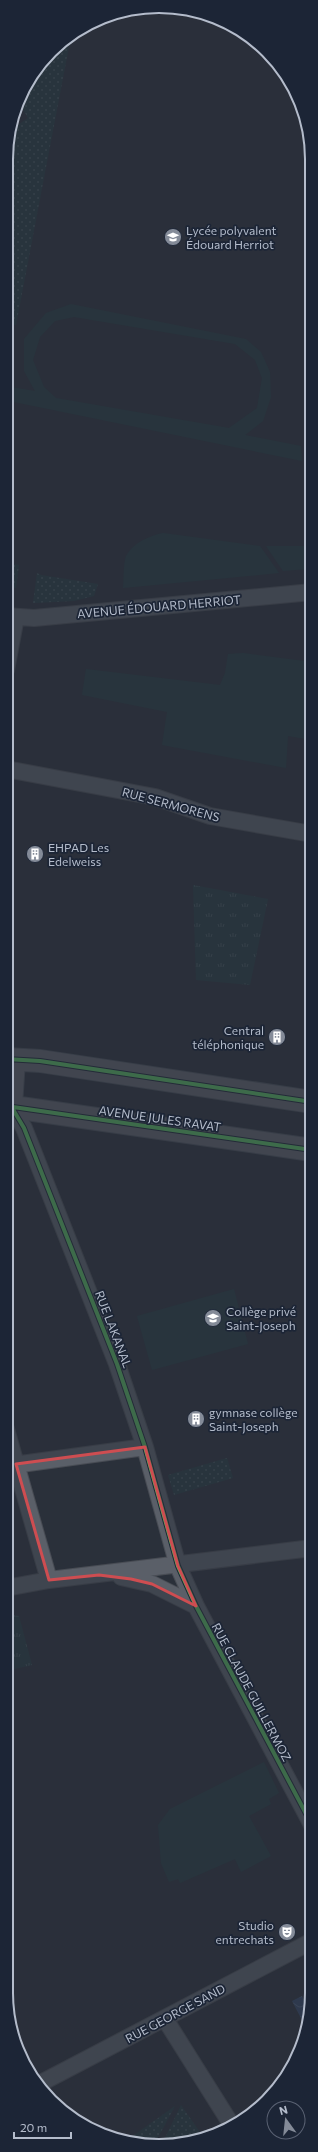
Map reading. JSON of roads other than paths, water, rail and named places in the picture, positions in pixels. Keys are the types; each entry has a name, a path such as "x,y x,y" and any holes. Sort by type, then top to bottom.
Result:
{"main road":[{"path":"13,1060 40,1061 305,1101"},
{"name":"AVENUE JULES RAVAT","path":"13,1107 305,1149"}],"street":[{"name":"AVENUE ÉDOUARD HERRIOT","path":"13,616 89,613 305,593"},
{"name":"RUE SERMORENS","path":"13,770 155,797 210,816 305,833"},
{"name":"RUE LAKANAL","path":"13,1112 24,1128 72,1246 117,1364 145,1447 178,1566"},
{"path":"13,1465 145,1447"},
{"path":"13,1471 49,1580"},
{"path":"13,1587 49,1580 178,1566 305,1549"},
{"name":"RUE CLAUDE GUILLERMOZ","path":"178,1566 196,1606 305,1803"},
{"path":"99,1575 130,1579 152,1584 196,1606"},
{"name":"RUE GEORGE SAND","path":"43,2082 305,1945"},
{"path":"165,2018 230,2120"}],"water":[{"path":"302,1996 305,2002 302,2020 292,2001"}],"place":[{"name":"Lycée polyvalent Édouard Herriot","path":"173,237"},
{"name":"EHPAD Les Edelweiss","path":"35,854"},
{"name":"Central téléphonique","path":"277,1037"},
{"name":"Collège privé Saint-Joseph","path":"213,1318"},
{"name":"gymnase collège Saint-Joseph","path":"196,1419"},
{"name":"Studio entrechats","path":"287,1932"}]}
